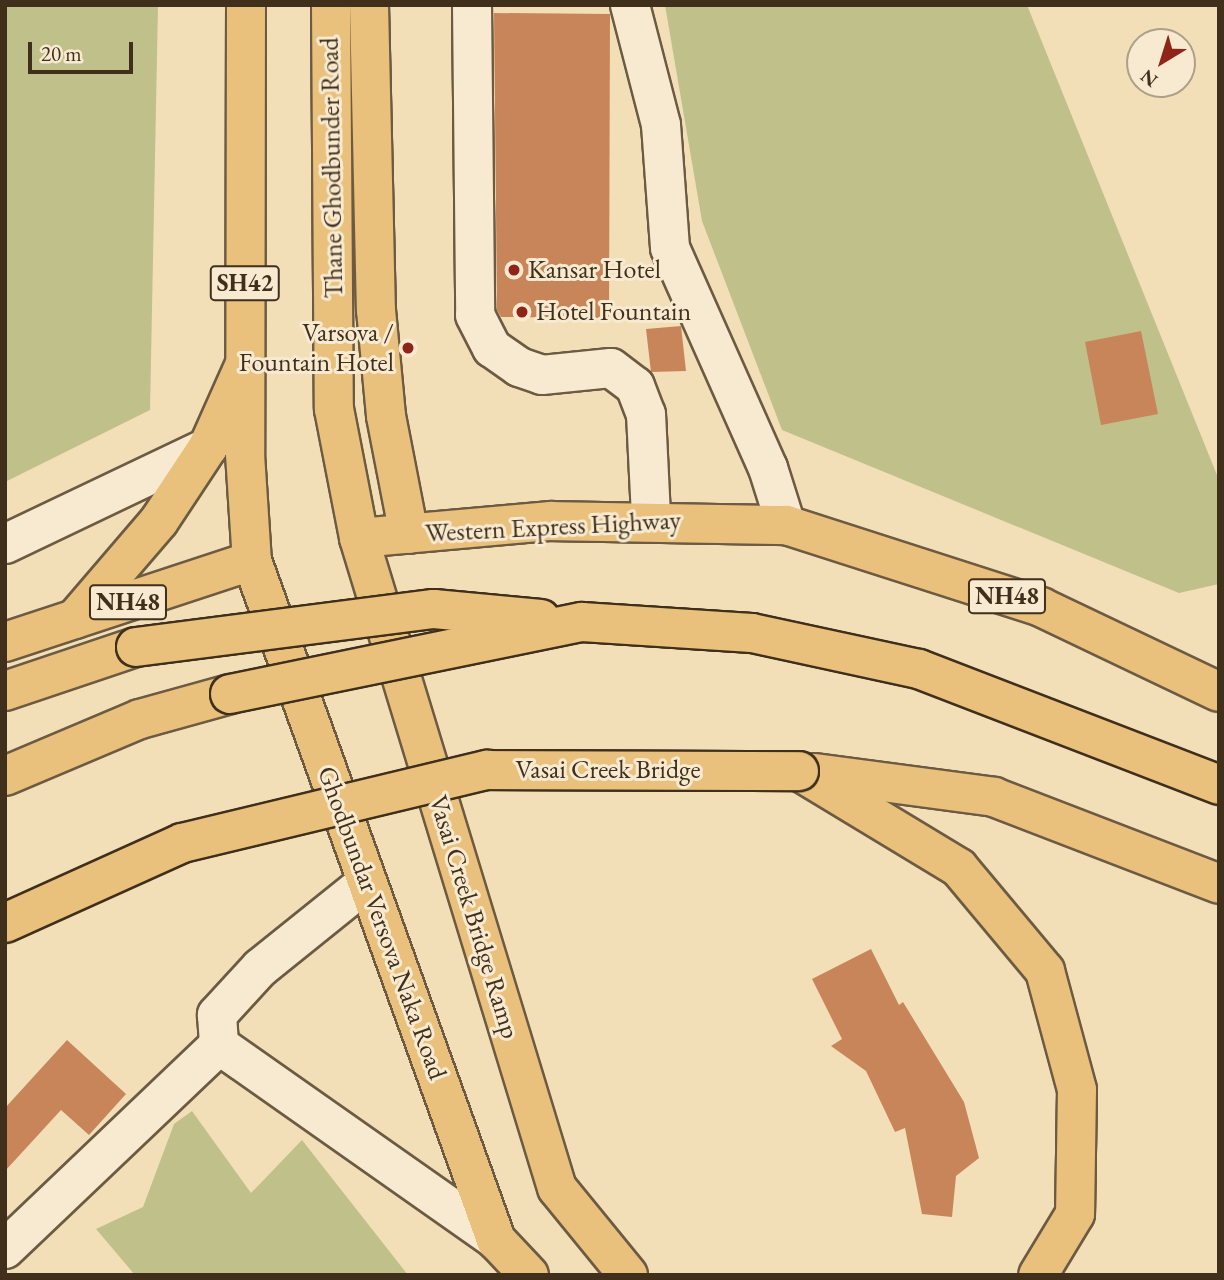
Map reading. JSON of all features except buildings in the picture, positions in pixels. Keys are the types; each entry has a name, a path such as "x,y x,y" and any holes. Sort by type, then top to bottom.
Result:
{"main road":[{"name":"SH42","path":"246,5 245,364 252,561"},
{"name":"Thane Ghodbunder Road","path":"331,5 334,408 359,538"},
{"path":"369,5 376,310 386,416 409,534"},
{"path":"75,619 159,521 208,447 245,364"},
{"name":"Western Express Highway","path":"359,538 651,519 786,524 1041,607 1219,692"},
{"name":"Vasai Creek Bridge Ramp","path":"359,538 557,1188 628,1275"},
{"name":"NH48","path":"5,642 252,561"},
{"name":"Ghodbundar Versova Naka Road","path":"252,561 496,1240 529,1275"},
{"path":"5,691 136,647 434,609 752,633 919,669 1219,785"},
{"path":"5,776 140,719 230,694 582,622"},
{"name":"Vasai Creek Bridge","path":"5,923 182,843 487,770 799,771 994,797 1219,884"},
{"path":"799,771 959,868 1045,971 1077,1090 1076,1200 1075,1214 1038,1275"}],"lane":[{"path":"472,5 475,315 492,348 519,367 542,376 611,368 635,386 646,414 651,519"},
{"path":"630,5 661,125 670,248 768,468 786,524"},
{"path":"5,544 208,447"},
{"path":"219,1045 217,1015 260,968 367,882"},
{"path":"219,1045 496,1240"},
{"path":"5,1249 219,1045"}],"green space":[{"path":"5,5 158,5 150,410 5,482"},
{"path":"665,5 1027,5 1219,480 1219,584 1179,593 782,430 702,221"},
{"path":"192,1111 251,1193 302,1140 408,1275 135,1275 96,1229 143,1207 174,1124"}],"place":[{"name":"Kansar Hotel","path":"514,270"},
{"name":"Hotel Fountain","path":"522,312"},
{"name":"Varsova / Fountain Hotel","path":"408,348"}]}
